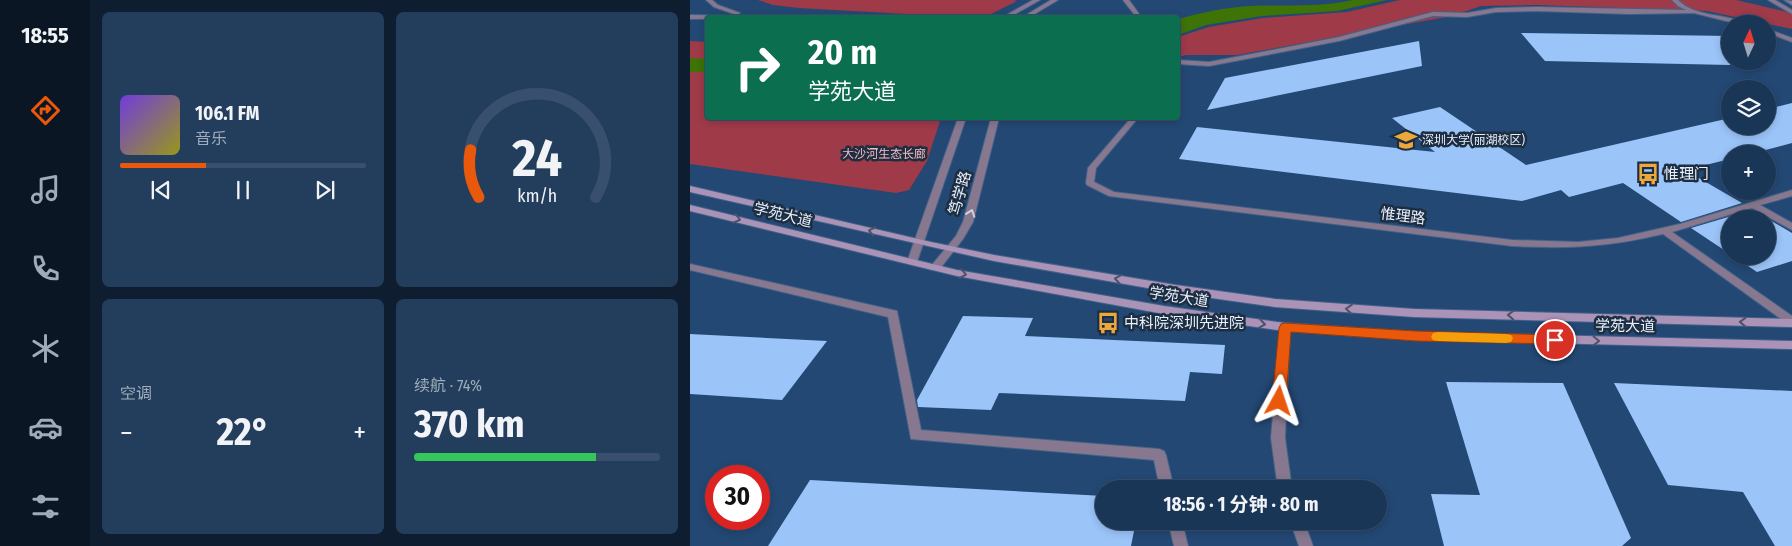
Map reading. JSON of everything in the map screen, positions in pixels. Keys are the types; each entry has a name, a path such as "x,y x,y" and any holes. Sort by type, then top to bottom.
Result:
{"main road":[{"name":"学苑大道","path":"690,189 919,243 1195,292 1314,306 1414,312 1792,322"},
{"name":"学苑大道","path":"690,208 935,268 1164,310 1285,328 1416,336 1792,345"}],"street":[{"path":"708,0 728,11 748,15"},
{"path":"1009,15 1037,0"},
{"path":"1028,15 1055,0"},
{"path":"1126,0 1138,15"},
{"path":"1675,0 1683,8 1721,18"},
{"path":"1771,0 1792,12"},
{"path":"1787,0 1792,2"},
{"path":"1180,62 1209,64 1257,55 1339,39 1433,14 1467,15 1496,10 1537,8 1629,12 1694,12"},
{"path":"690,17 705,17"},
{"path":"1776,30 1792,33"},
{"path":"1776,33 1792,40"},
{"name":"笃学路","path":"912,262 961,120"},
{"name":"笃学路","path":"935,268 968,222 994,120"},
{"name":"惟理路","path":"1132,120 1092,168 1090,183 1112,194 1512,243 1566,246 1618,241 1792,194"},
{"path":"1752,204 1792,227"},
{"path":"1663,230 1792,322"},
{"path":"690,267 892,314 916,435 1159,454 1165,480"},
{"path":"1284,480 1278,438 1285,328"},
{"path":"1177,530 1181,546"},
{"path":"1300,530 1306,546"}],"green space":[{"path":"758,0 1017,1 989,15 924,15 773,5"},
{"path":"1400,0 1736,0 1792,13 1792,29 1776,26 1776,15 1726,15 1707,11 1537,5 1481,6 1452,16 1237,55 1180,56 1180,36 1209,27 1263,18 1347,12"},
{"name":"大沙河生态长廊","path":"690,41 705,42 705,120 940,120 927,161 909,190 896,193 690,164"}],"shaded area":[{"path":"1353,0 1387,0 1337,11 1262,16 1206,25 1180,34 1180,19 1215,10 1252,6 1339,3"},
{"path":"690,58 705,59 705,72 690,72"}],"building":[{"path":"1521,33 1721,36 1721,65 1545,61"},
{"path":"1419,41 1422,66 1207,110 1225,78"},
{"path":"1792,103 1792,143 1776,147 1776,145 1721,145 1721,161 1685,170 1721,191 1721,200 1737,200 1742,203 1681,222 1623,183 1569,197 1561,190 1522,201 1179,159 1197,127 1435,152 1392,118 1440,107 1526,165 1721,120 1721,135 1776,135 1776,107"},
{"path":"1721,219 1721,248 1691,228"},
{"path":"1776,224 1792,233 1792,261 1757,272 1746,265 1776,265"},
{"path":"963,316 1033,318 1025,336 1225,345 1222,374 1190,372 1185,401 999,393 991,410 918,407 917,400"},
{"path":"690,334 827,341 782,400 690,394"},
{"path":"1446,382 1563,383 1631,538 1622,546 1444,546 1431,494 1480,495"},
{"path":"1614,383 1792,391 1792,546 1775,546 1743,492 1668,485"},
{"path":"810,480 1095,496 1095,530 1134,530 1131,546 768,546"}],"slow traffic":[{"path":"1438,337 1506,338"}],"place":[{"name":"深圳大学(丽湖校区)","path":"1406,140"},
{"name":"惟理门","path":"1648,174"},
{"name":"中科院深圳先进院","path":"1108,323"}],"route":[{"path":"1279,401 1285,328 1341,333 1555,340"}]}
